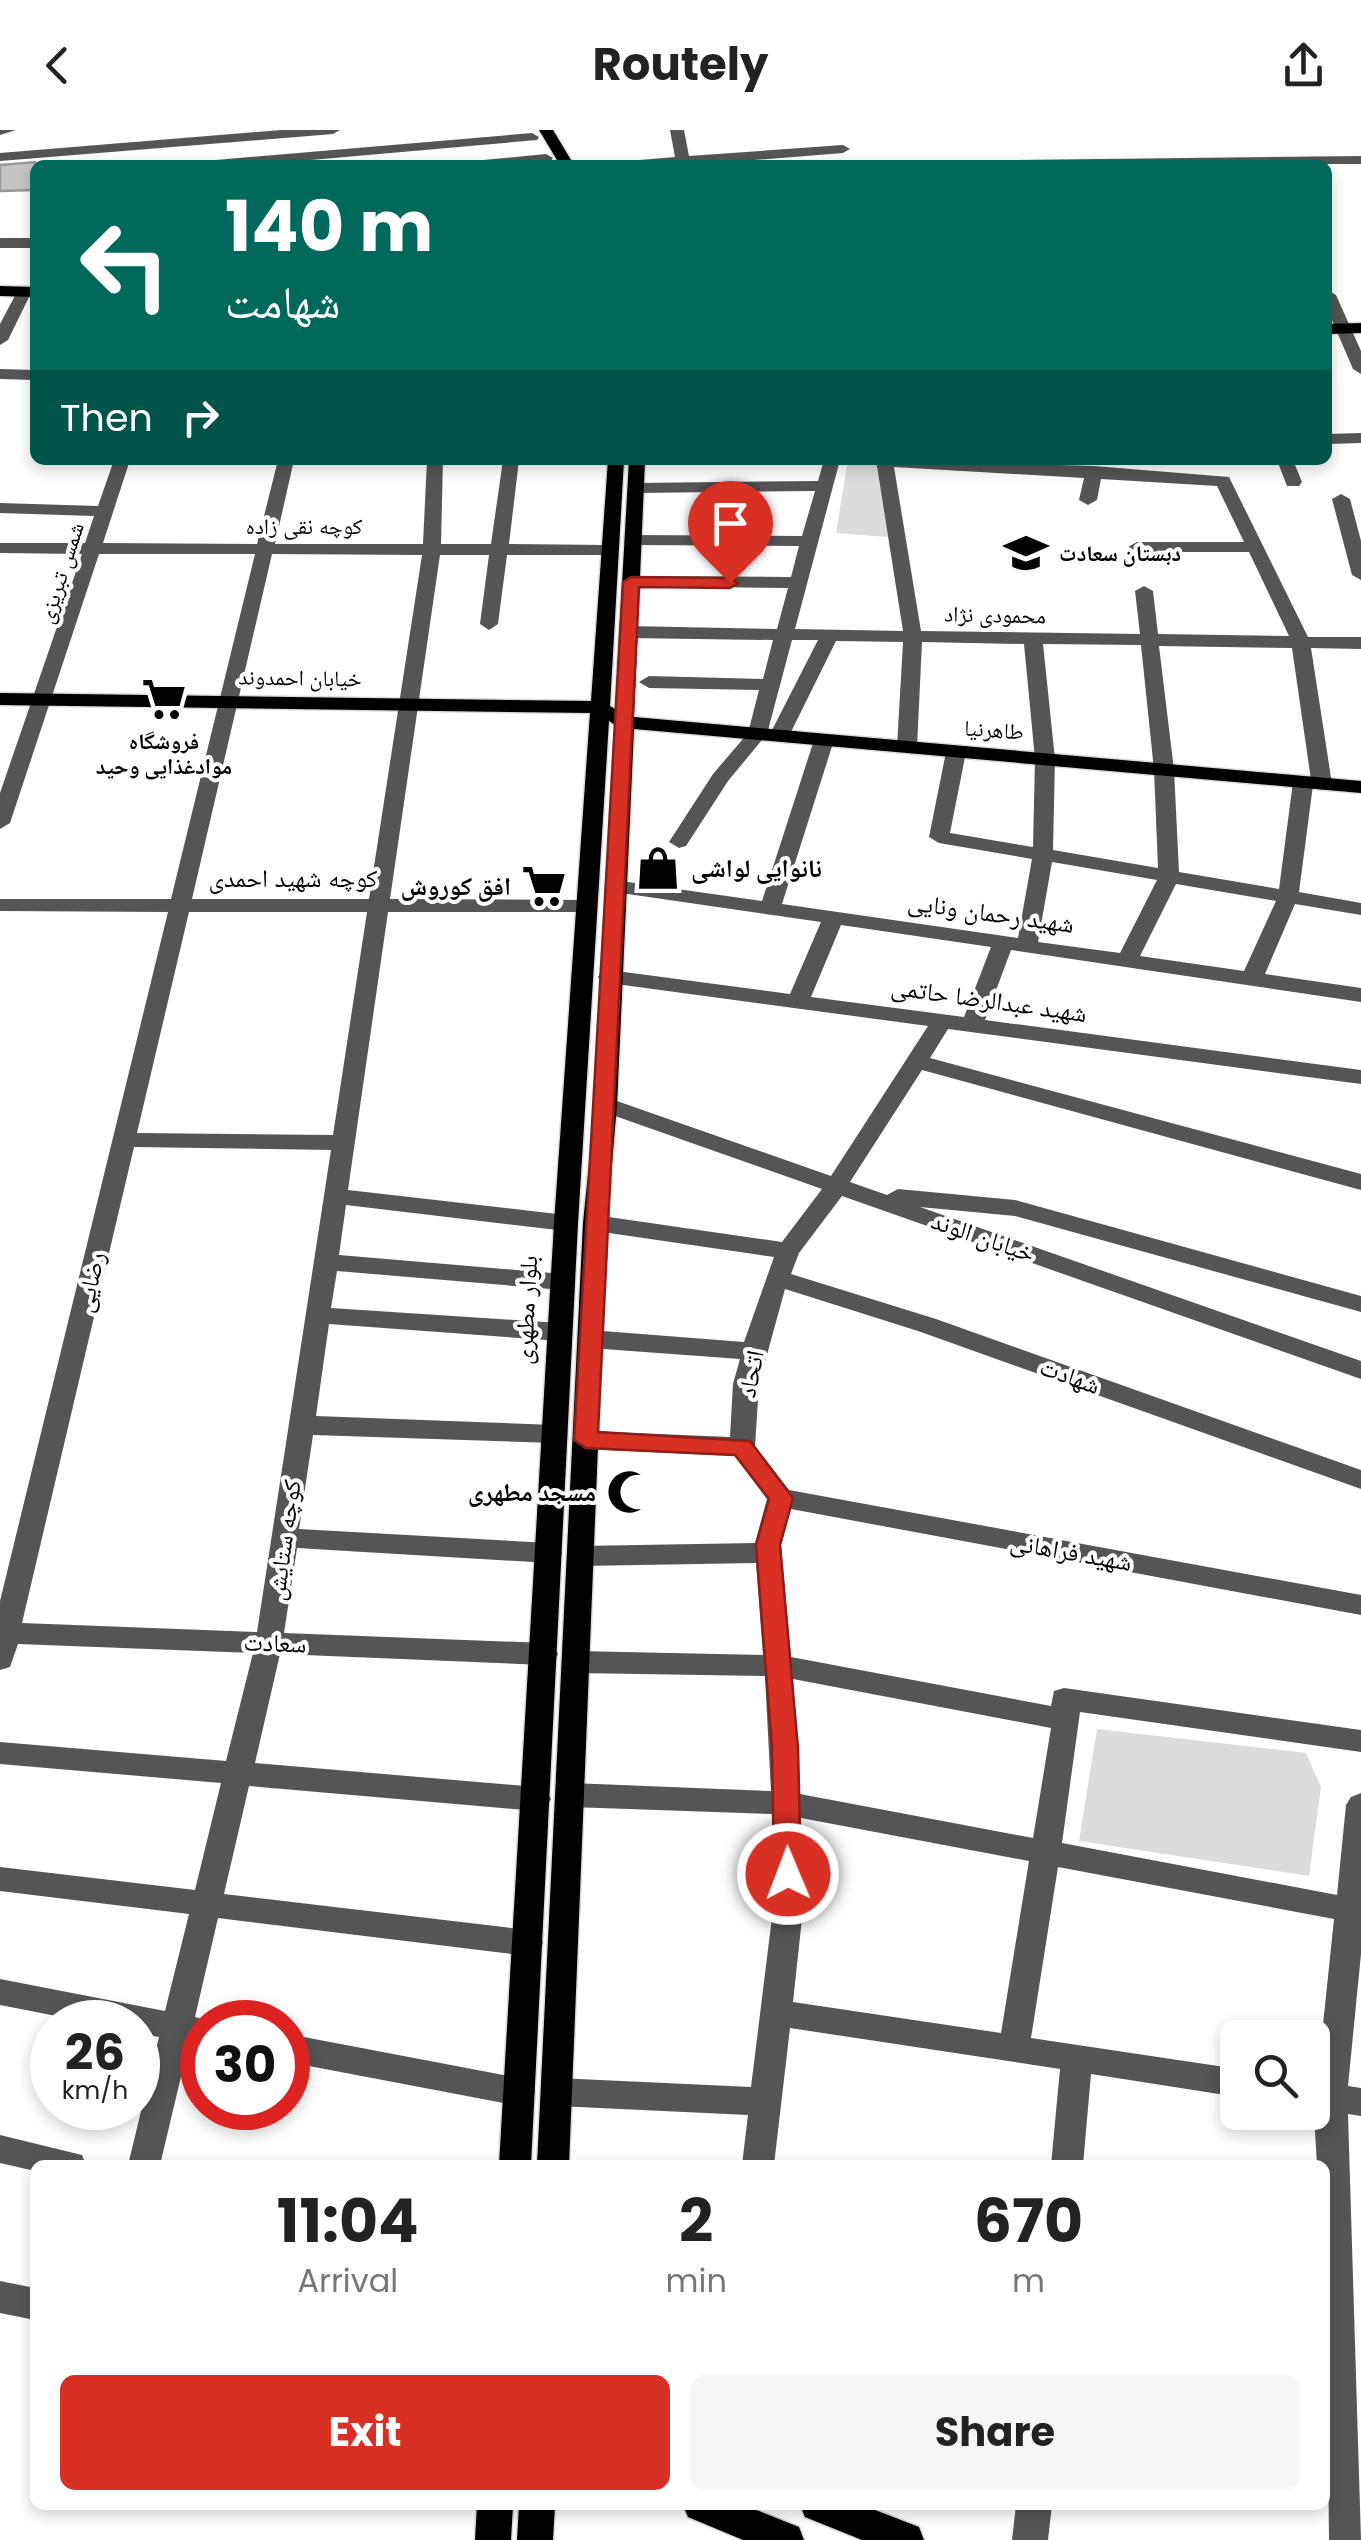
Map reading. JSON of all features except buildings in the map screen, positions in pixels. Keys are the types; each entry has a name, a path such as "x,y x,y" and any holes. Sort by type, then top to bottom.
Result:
{"main road":[{"path":"540,131 547,160"},
{"path":"540,131 563,160"},
{"path":"0,291 29,292"},
{"path":"1335,329 1361,328"},
{"name":"بلوار مطهری","path":"514,2160 566,1223 616,465"},
{"path":"554,2160 595,1223 606,1105 609,978 637,465"},
{"name":"خیابان احمدوند","path":"0,699 598,707"},
{"path":"598,707 624,722"},
{"name":"طاهرنیا","path":"624,722 1361,787"},
{"path":"492,2540 495,2510"},
{"path":"535,2540 537,2510"},
{"path":"713,2510 786,2540"},
{"path":"831,2510 906,2540"}],"street":[{"path":"0,131 9,130"},
{"path":"0,157 86,157 334,130"},
{"path":"677,130 684,160"},
{"path":"836,130 847,160"},
{"path":"253,160 540,131"},
{"path":"704,160 843,148"},
{"path":"1332,161 1361,160"},
{"path":"1332,174 1361,174"},
{"path":"0,243 30,243"},
{"path":"0,340 29,292"},
{"path":"1335,329 1361,369"},
{"path":"0,374 30,375"},
{"path":"1332,439 1361,438"},
{"name":"شمس تبریزی","path":"0,824 120,465"},
{"name":"رضایی","path":"3,1646 285,465"},
{"name":"کوچه ستایش","path":"194,2000 206,1904 269,1643 432,550 435,465"},
{"path":"489,624 510,465"},
{"path":"680,842 720,778 757,734 830,465"},
{"path":"885,465 913,636 907,747"},
{"path":"960,465 1094,472 1159,467 1223,480 1301,642 1312,783 1288,897 1252,979"},
{"path":"1286,465 1293,482"},
{"path":"1088,500 1094,472"},
{"path":"636,488 824,486"},
{"path":"1342,499 1361,575"},
{"path":"0,508 106,511"},
{"path":"633,540 810,541"},
{"path":"1137,547 1255,547"},
{"name":"کوچه نقی زاده","path":"0,548 608,550"},
{"path":"631,582 798,583"},
{"path":"1126,961 1169,876 1164,770 1144,590"},
{"name":"محمودی نژاد","path":"628,632 1361,644"},
{"path":"779,736 830,635"},
{"path":"1027,946 1043,855 1045,759 1034,638"},
{"path":"648,682 770,685"},
{"path":"770,909 824,740"},
{"path":"956,752 939,837 1361,909"},
{"name":"شهید رحمان ونایی","path":"614,886 1361,995"},
{"name":"کوچه شهید احمدی","path":"0,905 586,906"},
{"path":"798,1002 832,918"},
{"path":"972,1026 1003,943"},
{"name":"شهید عبدالرضا حاتمی","path":"609,978 1361,1077"},
{"name":"اتحاد","path":"742,1447 746,1384 788,1251 828,1200 846,1189 915,1061 942,1022"},
{"path":"915,1061 1361,1182"},
{"name":"خیابان الوند","path":"606,1105 1361,1370"},
{"path":"123,1140 343,1143"},
{"path":"846,1189 1015,1208 1361,1304"},
{"path":"335,1196 566,1223"},
{"path":"595,1223 788,1251"},
{"path":"326,1262 563,1282"},
{"name":"شهادت","path":"777,1278 927,1324 1361,1480"},
{"path":"318,1316 560,1332"},
{"path":"590,1339 754,1351"},
{"path":"301,1424 555,1434"},
{"path":"586,1440 742,1447 781,1498 769,1553 780,1666 788,1909 779,2013 759,2160"},
{"name":"شهید فراهانی","path":"781,1498 1361,1606"},
{"path":"285,1538 549,1553"},
{"path":"581,1556 769,1553"},
{"name":"سعادت","path":"3,1646 269,1643 544,1654"},
{"path":"577,1662 780,1666 1065,1710 1361,1740"},
{"path":"1014,2049 1048,1855 1065,1710"},
{"path":"0,1753 536,1799"},
{"path":"571,1795 786,1803 1350,1910"},
{"path":"1347,2540 1335,2098 1361,1805"},
{"path":"0,1879 528,1943"},
{"path":"0,1992 180,2027"},
{"path":"779,2013 1220,2080"},
{"path":"310,2052 519,2092"},
{"path":"1067,2160 1077,2058"},
{"name":"کوچه ستایش","path":"146,2160 180,2059"},
{"path":"557,2092 767,2102"},
{"path":"0,2149 48,2160"},
{"path":"0,2297 30,2303"},
{"path":"1030,2540 1033,2510"}],"shaded area":[{"path":"847,465 877,465 888,537 836,533"},
{"path":"1097,1729 1306,1753 1321,1787 1309,1876 1079,1841"}],"place":[{"name":"دبستان سعادت","path":"1026,553"},
{"name":"فروشگاه موادغذایی وحید","path":"164,699"},
{"name":"نانوایی لواشی","path":"658,868"},
{"name":"افق کوروش","path":"544,886"},
{"name":"مسجد مطهری","path":"629,1492"}],"route":[{"path":"730,583 631,582 586,1440 742,1447 781,1498 768,1545 785,1748 788,1874"}]}
